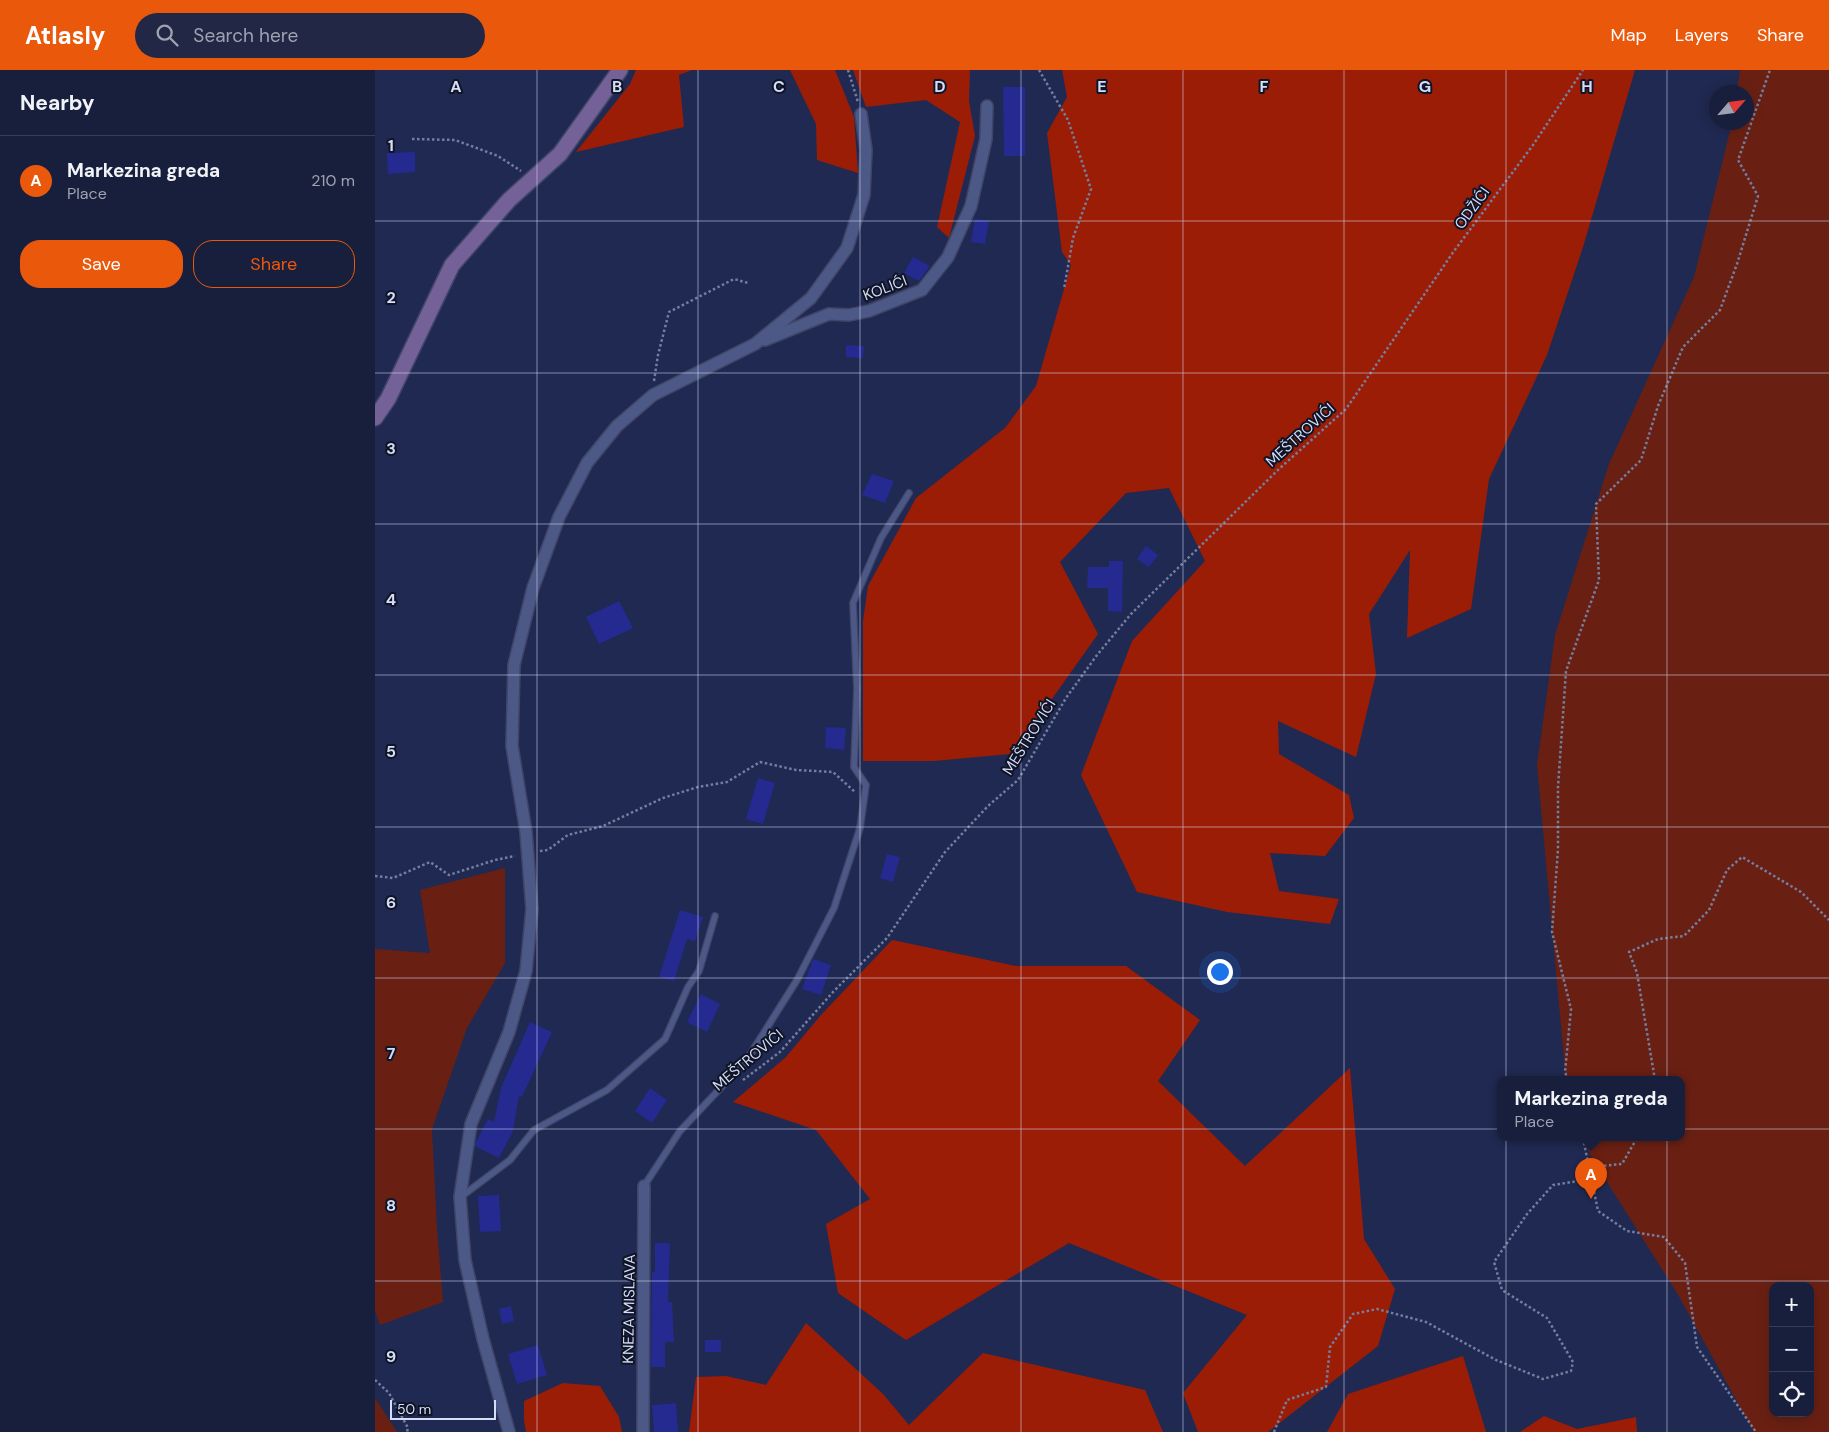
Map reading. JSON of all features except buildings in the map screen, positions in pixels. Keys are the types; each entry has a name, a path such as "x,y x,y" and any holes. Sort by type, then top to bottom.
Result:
{"street":[{"path":"375,418 388,399 452,265 509,200 560,154 620,70"},
{"name":"KOLIĆI","path":"755,344 829,314 849,315 869,311 922,290 948,258 971,206 986,140 987,106"},
{"path":"509,1432 483,1339 465,1260 460,1197 471,1124 509,1032 526,971 533,909 526,832 512,746 514,665 533,588 559,517 587,463 617,426 653,395 755,344 811,298 847,248 864,195 866,150 861,114"},
{"name":"KNEZA MISLAVA","path":"643,1432 644,1186"}],"lane":[{"path":"644,1186 681,1131 745,1061 797,980 834,908 860,828 866,785 854,767 857,688 853,603 881,538 909,493"},
{"path":"460,1197 510,1160 535,1130 607,1090 665,1039 688,987 699,971 715,916"}],"path":[{"path":"848,70 861,114"},
{"path":"1039,70 1069,120 1091,190 1073,238 1064,289"},
{"name":"ODŽIĆI","path":"1381,361 1454,251 1533,145 1583,70"},
{"path":"1566,1076 1565,1072 1571,1010 1552,932 1558,849 1558,788 1566,671 1599,580 1596,504 1641,460 1658,406 1683,347 1720,310 1737,264 1757,196 1739,160 1770,70"},
{"path":"412,139 455,140 498,156 533,179"},
{"path":"653,395 658,355 669,312 734,279 748,283"},
{"name":"MEŠTROVIĆI","path":"736,1085 780,1052 833,992 887,938 945,852 989,806 1018,780 1066,698 1097,655 1131,614 1279,469 1346,408 1381,361"},
{"path":"540,852 548,850 568,835 603,826 663,798 698,787 727,782 760,762 796,770 833,772 864,800"},
{"path":"375,876 393,878 430,862 449,875 495,860 517,856"},
{"path":"1654,1076 1637,973 1629,952 1659,939 1684,936 1709,910 1727,870 1742,857 1801,892 1829,920"},
{"path":"1584,1141 1598,1211 1627,1231 1664,1237 1685,1263 1697,1347 1756,1432"},
{"path":"1589,1167 1622,1164 1635,1141"},
{"path":"1274,1432 1287,1400 1326,1386 1330,1347 1353,1314 1377,1309 1426,1322 1496,1360 1543,1379 1571,1371 1573,1362 1547,1318 1502,1290 1494,1262 1527,1214 1553,1185 1591,1180"},
{"path":"375,1380 389,1393 408,1428 407,1432"}],"shaded area":[{"path":"636,70 692,70 679,75 684,127 576,152 630,84"},
{"path":"790,70 835,70 854,117 858,173 817,160 816,124"},
{"path":"853,70 970,70 969,101 975,136 949,238 937,227 960,122 926,100 866,107"},
{"path":"1062,70 1635,70 1583,247 1547,355 1489,479 1471,609 1407,638 1410,550 1369,614 1376,674 1356,757 1278,721 1279,754 1349,795 1354,818 1325,856 1270,853 1279,891 1339,899 1330,924 1227,912 1137,892 1081,775 1132,641 1205,561 1169,488 1126,493 1060,562 1098,634 1037,720 1020,753 934,761 863,761 863,621 868,586 916,498 1005,428 1036,386 1071,265 1062,252 1047,133 1067,97"},
{"path":"1740,70 1829,70 1829,1432 1754,1432 1677,1293 1590,1155 1586,1141 1685,1141 1685,1076 1566,1076 1537,765 1555,635 1609,464 1694,277 1730,130 1754,130 1754,85 1738,85"},
{"path":"505,868 505,963 467,1028 432,1129 443,1302 380,1325 375,1311 375,949 430,953 420,890"},
{"path":"892,940 1016,966 1126,966 1200,1020 1158,1081 1245,1166 1350,1068 1364,1239 1395,1289 1378,1346 1268,1432 1198,1432 1183,1393 1247,1315 1069,1243 906,1340 838,1293 826,1224 870,1199 816,1130 733,1102 786,1057 821,1015"},
{"path":"806,1323 883,1394 909,1425 983,1353 1145,1390 1163,1432 689,1432 696,1377 726,1376 766,1385"},
{"path":"1463,1356 1486,1432 1327,1432 1348,1394"},
{"path":"563,1383 600,1386 619,1417 622,1432 526,1432 524,1401"},
{"path":"375,1398 397,1432 375,1432"},
{"path":"1544,1416 1577,1429 1636,1417 1637,1432 1520,1432"}],"place":[{"name":"Markezina greda","path":"1591,1199"}]}
